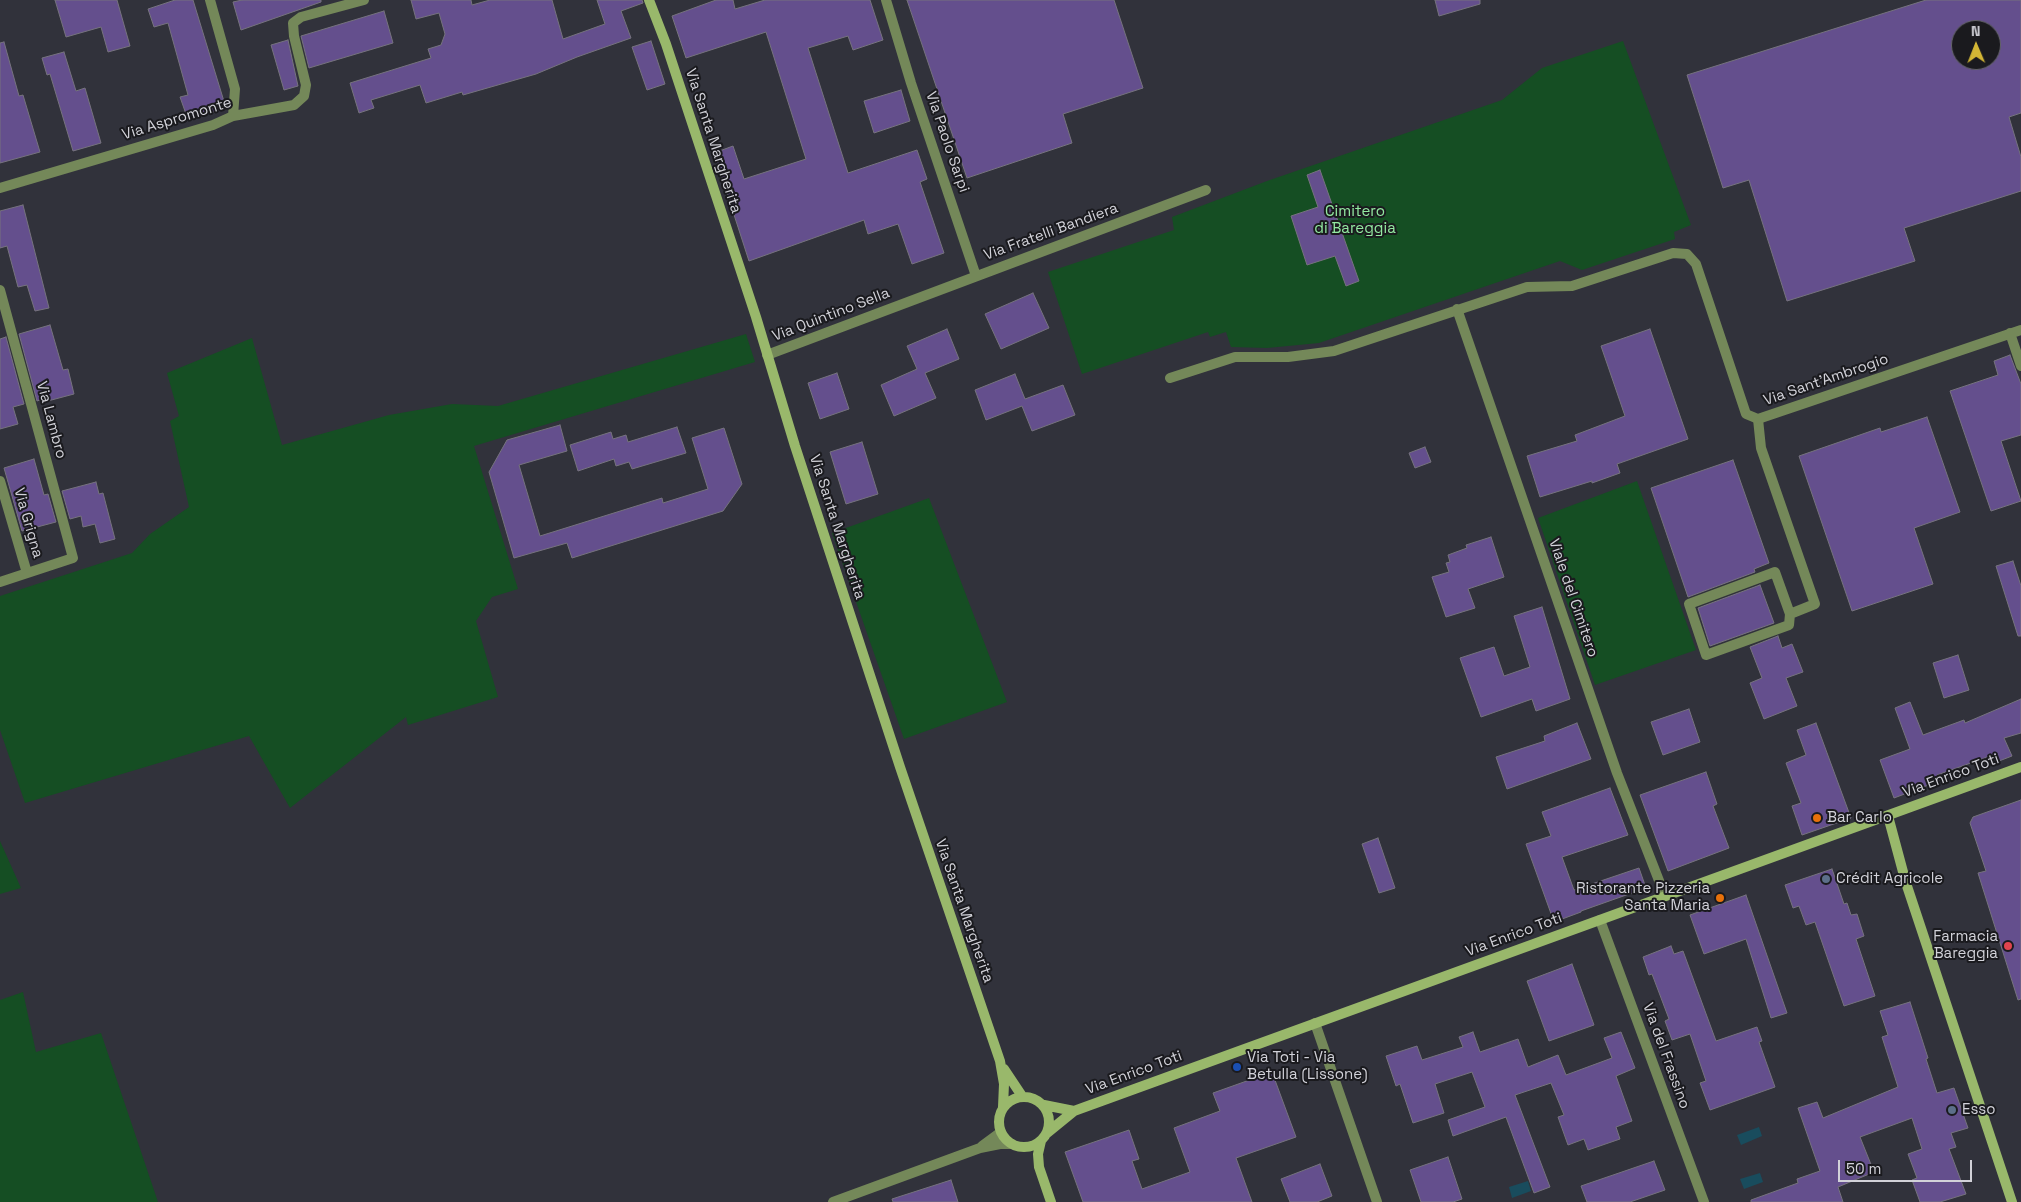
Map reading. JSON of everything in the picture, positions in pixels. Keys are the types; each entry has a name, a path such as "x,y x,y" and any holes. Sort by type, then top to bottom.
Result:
{"street":[{"path":"210,0 235,89 233,116"},
{"name":"Via Aspromonte","path":"0,188 213,125 233,116 294,105 304,96 306,85 294,36 293,23 301,17 364,0"},
{"name":"Via Santa Margherita","path":"650,0 666,44 900,767 1000,1061 1004,1084 1003,1107"},
{"name":"Via Paolo Sarpi","path":"886,0 976,276"},
{"name":"Via Fratelli Bandiera","path":"906,303 1206,190"},
{"name":"Via Sant'Ambrogio","path":"1457,309 1527,287 1572,286 1673,253 1687,254 1696,264 1746,414 1758,419 2021,330"},
{"name":"Via Lambro","path":"0,290 73,558 27,573"},
{"name":"Via Quintino Sella","path":"767,355 906,303"},
{"path":"1170,378 1234,357 1288,357 1334,350 1457,309"},
{"name":"Viale del Cimitero","path":"1457,309 1618,773 1664,896"},
{"path":"2010,333 2021,366"},
{"path":"1758,419 1761,448 1816,604 1790,614"},
{"name":"Via Grigna","path":"0,481 27,573"},
{"path":"1775,572 1790,614 1789,625 1706,655 1689,604 1775,572"},
{"path":"0,582 27,573"},
{"name":"Via Enrico Toti","path":"1044,1137 1074,1111 2021,767"},
{"path":"1888,816 1906,883 2012,1202"},
{"name":"Via del Frassino","path":"1600,920 1704,1202"},
{"path":"1315,1024 1377,1202"},
{"name":"Via Santa Margherita","path":"1000,1061 1022,1096"},
{"path":"1039,1168 1038,1154 1049,1119 1044,1106 1038,1100 1022,1096 1008,1102 1003,1107 999,1115 1001,1132 1017,1146 1027,1150 1039,1168 1051,1202"},
{"name":"Via Enrico Toti","path":"1044,1106 1074,1111"},
{"path":"980,1148 1001,1132"},
{"path":"833,1202 980,1148 1000,1144 1017,1146 1035,1145 1044,1137"}],"green space":[{"name":"Cimitero di Bareggia","path":"1623,41 1691,225 1674,232 1675,239 1582,270 1560,261 1319,343 1267,348 1231,347 1226,332 1210,337 1208,332 1082,374 1048,272 1174,230 1172,217 1267,181 1502,100 1542,68"},
{"path":"746,334 755,362 474,446 518,589 492,597 476,621 498,697 408,725 406,717 290,808 249,736 25,803 0,730 0,596 132,553 150,534 189,507 170,421 179,416 167,373 252,338 282,445 389,415 452,404 498,406"},
{"path":"1637,481 1696,650 1595,685 1538,518"},
{"path":"929,498 1007,702 904,739 832,533"},
{"path":"0,841 21,888 0,894"},
{"path":"23,992 36,1052 101,1033 158,1202 0,1202 0,1000"}],"water":[{"path":"1759,1127 1762,1136 1741,1145 1737,1135"},
{"path":"1760,1173 1763,1182 1744,1189 1740,1179"},
{"path":"1528,1181 1531,1191 1512,1198 1509,1187"}],"building":[{"path":"55,0 117,0 130,46 108,52 101,27 66,37"},
{"path":"175,0 193,0 226,108 197,117 195,112 186,114 180,97 188,95 168,23 154,27 148,9"},
{"path":"242,0 321,0 321,2 241,30 233,2"},
{"path":"411,0 471,0 472,5 490,0 552,0 563,39 605,24 597,0 642,0 643,3 621,11 631,38 536,74 463,95 462,92 426,103 420,85 371,100 374,108 359,113 350,83 431,58 428,49 441,45 445,34 439,13 416,19"},
{"path":"716,0 733,0 735,9 765,0 870,0 883,40 853,50 848,36 808,48 848,173 917,150 927,179 920,182 944,253 912,264 898,224 868,234 864,220 749,261 714,153 733,146 744,179 806,159 766,32 686,58 672,16"},
{"path":"907,0 1114,0 1143,88 1063,114 1072,143 967,178"},
{"path":"1435,0 1480,0 1480,4 1439,16"},
{"path":"1926,0 2021,0 2021,113 2009,117 2021,157 2021,191 1904,228 1915,261 1787,301 1749,180 1723,188 1687,75"},
{"path":"384,11 393,43 309,68 301,36"},
{"path":"288,40 298,86 284,90 271,45"},
{"path":"651,41 665,84 647,90 632,47"},
{"path":"4,42 19,96 23,95 40,152 0,163 0,43"},
{"path":"64,52 76,91 85,88 101,143 73,151 50,74 47,75 42,58"},
{"path":"901,90 910,121 874,133 864,101"},
{"path":"1320,170 1359,281 1346,286 1335,256 1307,265 1291,216 1318,207 1307,175"},
{"path":"23,205 49,308 35,311 27,285 18,287 7,246 0,248 0,211"},
{"path":"1033,293 1049,328 1001,349 985,314"},
{"path":"50,325 63,370 68,369 74,394 44,402 43,399 37,401 19,334"},
{"path":"947,329 959,359 925,373 936,398 894,416 881,385 917,369 907,346"},
{"path":"1650,329 1688,439 1617,464 1620,473 1592,483 1592,481 1540,497 1527,456 1577,441 1575,435 1625,416 1601,346"},
{"path":"6,337 24,404 13,407 18,424 0,429 0,339"},
{"path":"2010,355 2021,384 2021,435 2001,441 2021,501 1991,511 1950,391 1998,375 1994,361"},
{"path":"837,373 849,409 820,419 808,383"},
{"path":"1015,374 1025,399 1063,385 1075,415 1032,431 1022,406 986,420 975,390"},
{"path":"1927,417 1960,512 1914,528 1933,584 1852,611 1799,456 1880,428 1881,432"},
{"path":"560,425 567,451 519,465 540,536 662,498 663,503 708,489 692,438 724,428 742,484 723,511 572,558 567,543 514,558 489,472 507,440"},
{"path":"677,427 686,453 632,469 629,462 616,466 614,459 578,471 570,445 611,432 613,439 626,435 628,442"},
{"path":"862,442 878,494 846,504 830,452"},
{"path":"1425,447 1431,462 1415,468 1409,453"},
{"path":"34,459 44,495 48,494 56,522 22,531 4,468"},
{"path":"1733,460 1769,563 1754,569 1755,572 1688,597 1651,488"},
{"path":"96,482 99,494 103,493 115,539 100,543 95,524 83,527 81,516 70,519 62,491"},
{"path":"1491,537 1504,577 1468,589 1475,608 1446,617 1432,577 1449,572 1446,563 1450,562 1448,555 1467,548 1466,545"},
{"path":"2013,561 2021,586 2021,636 2018,636 1996,566"},
{"path":"1760,585 1774,623 1710,646 1698,608"},
{"path":"1542,607 1570,699 1536,711 1532,699 1481,717 1460,658 1494,647 1504,676 1530,667 1514,616"},
{"path":"1778,636 1782,648 1792,644 1803,672 1786,678 1797,706 1764,719 1750,683 1762,678 1750,647"},
{"path":"1958,655 1969,690 1944,698 1933,663"},
{"path":"2021,699 2021,733 2004,738 2012,756 1999,761 1996,754 1937,775 1939,781 1894,798 1880,760 1910,749 1895,708 1910,702 1923,735 1964,720 1965,723"},
{"path":"1689,709 1700,742 1663,755 1651,722"},
{"path":"1577,723 1591,759 1507,789 1496,757 1545,741 1544,736"},
{"path":"1816,723 1851,818 1802,835 1792,806 1801,803 1786,763 1806,755 1797,730"},
{"path":"1706,772 1717,804 1713,806 1729,848 1668,871 1640,795"},
{"path":"1610,788 1628,835 1562,857 1574,890 1639,868 1646,888 1554,922 1526,844 1551,836 1542,812"},
{"path":"2021,800 2021,999 2018,1000 1978,873 1986,871 1970,823 1973,817"},
{"path":"1378,838 1395,888 1379,893 1362,844"},
{"path":"1832,869 1844,904 1847,903 1851,915 1857,914 1864,936 1856,939 1875,996 1844,1006 1815,922 1806,925 1799,906 1793,908 1785,885"},
{"path":"1746,895 1787,1013 1771,1018 1746,939 1704,954 1690,915"},
{"path":"1671,946 1674,954 1683,951 1716,1041 1757,1027 1762,1041 1759,1042 1775,1087 1710,1110 1700,1083 1706,1081 1690,1034 1672,1040 1665,1021 1669,1019 1652,974 1649,975 1643,957"},
{"path":"1572,964 1594,1025 1549,1041 1527,981"},
{"path":"1910,1002 1937,1093 1954,1088 1968,1128 1951,1133 1956,1147 1949,1149 1966,1194 1940,1202 1920,1202 1912,1180 1917,1178 1908,1154 1922,1149 1912,1118 1860,1137 1874,1172 1838,1187 1843,1202 1751,1202 1751,1200 1798,1183 1797,1179 1820,1171 1798,1108 1817,1102 1823,1118 1898,1087 1882,1037 1888,1035 1880,1011"},
{"path":"1473,1032 1480,1052 1518,1039 1528,1067 1558,1055 1566,1075 1612,1058 1604,1038 1621,1032 1635,1068 1616,1076 1632,1121 1616,1127 1620,1139 1588,1150 1584,1139 1568,1145 1558,1117 1564,1115 1551,1083 1515,1095 1550,1187 1534,1193 1506,1117 1453,1136 1448,1120 1485,1107 1472,1072 1435,1084 1444,1113 1413,1123 1400,1084 1396,1086 1386,1056 1417,1046 1422,1060 1463,1047 1459,1037"},
{"path":"1272,1072 1296,1137 1236,1158 1252,1202 1083,1202 1065,1152 1129,1130 1139,1159 1132,1161 1142,1189 1190,1172 1174,1128 1220,1111 1213,1093"},
{"path":"1448,1157 1462,1199 1453,1202 1421,1202 1410,1170"},
{"path":"1654,1161 1665,1190 1630,1202 1587,1202 1581,1186"},
{"path":"1320,1164 1332,1196 1317,1202 1290,1202 1281,1179"},
{"path":"951,1180 958,1202 893,1202 892,1199"}],"place":[{"name":"Bar Carlo","path":"1817,818"},
{"name":"Crédit Agricole","path":"1826,879"},
{"name":"Ristorante Pizzeria Santa Maria","path":"1720,898"},
{"name":"Farmacia Bareggia","path":"2008,946"},
{"name":"Via Toti - Via Betulla (Lissone)","path":"1237,1067"},
{"name":"Esso","path":"1952,1110"}]}
